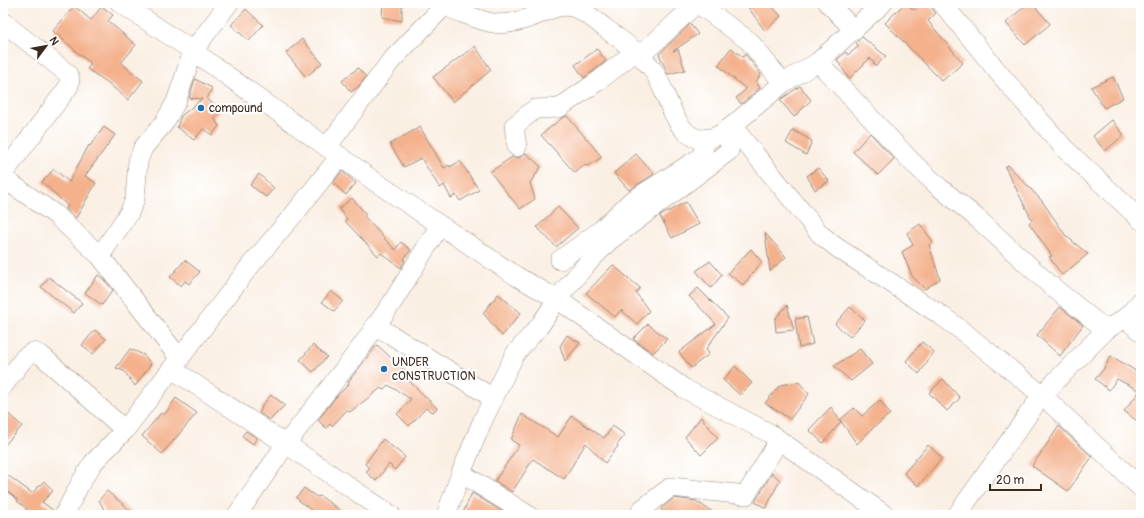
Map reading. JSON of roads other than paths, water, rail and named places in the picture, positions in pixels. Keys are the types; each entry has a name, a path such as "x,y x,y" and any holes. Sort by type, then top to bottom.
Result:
{"street":[{"path":"120,3 193,51 333,151 516,276 557,299 685,389 769,433 885,515"},
{"path":"100,256 129,214 135,198 138,161 143,148 164,123 176,102 193,51 228,3"},
{"path":"517,147 514,126 535,108 559,108 638,53 697,3 749,41 783,83"},
{"path":"828,3 854,30"},
{"path":"64,515 81,482 93,463 125,430 250,266 295,213 390,62 442,4 488,23 506,24 526,19 556,5 571,7 585,13 638,53 654,71 677,120 685,133 695,138 707,138 719,135 732,126 783,83 818,62 883,3"},
{"path":"942,3 1003,78 1065,149 1141,220"},
{"path":"3,22 67,73 70,79 69,86 3,174"},
{"path":"818,62 912,162 939,187 978,219 1050,285 1106,330"},
{"path":"446,515 461,473 493,398 515,354 541,324 557,299 609,241 729,151 732,126"},
{"path":"732,126 820,234 836,247 942,316 1042,395 1141,488"},
{"path":"560,260 601,230 630,202 701,157 707,138"},
{"path":"3,178 56,215 100,256 176,364 286,444 391,515"},
{"path":"237,515 286,444 361,347 375,325 392,303 440,225"},
{"path":"957,515 1042,395 1106,330 1125,318 1141,301"},
{"path":"1125,318 1141,332"},
{"path":"375,325 493,398"},
{"path":"3,386 25,357 33,352 41,355 125,430"},
{"path":"646,515 641,510 671,487 746,495 779,440"},
{"path":"461,473 528,515"}],"place":[{"name":"compound","path":"201,108"},
{"name":"UNDER cONSTRUCTION","path":"384,369"}]}
